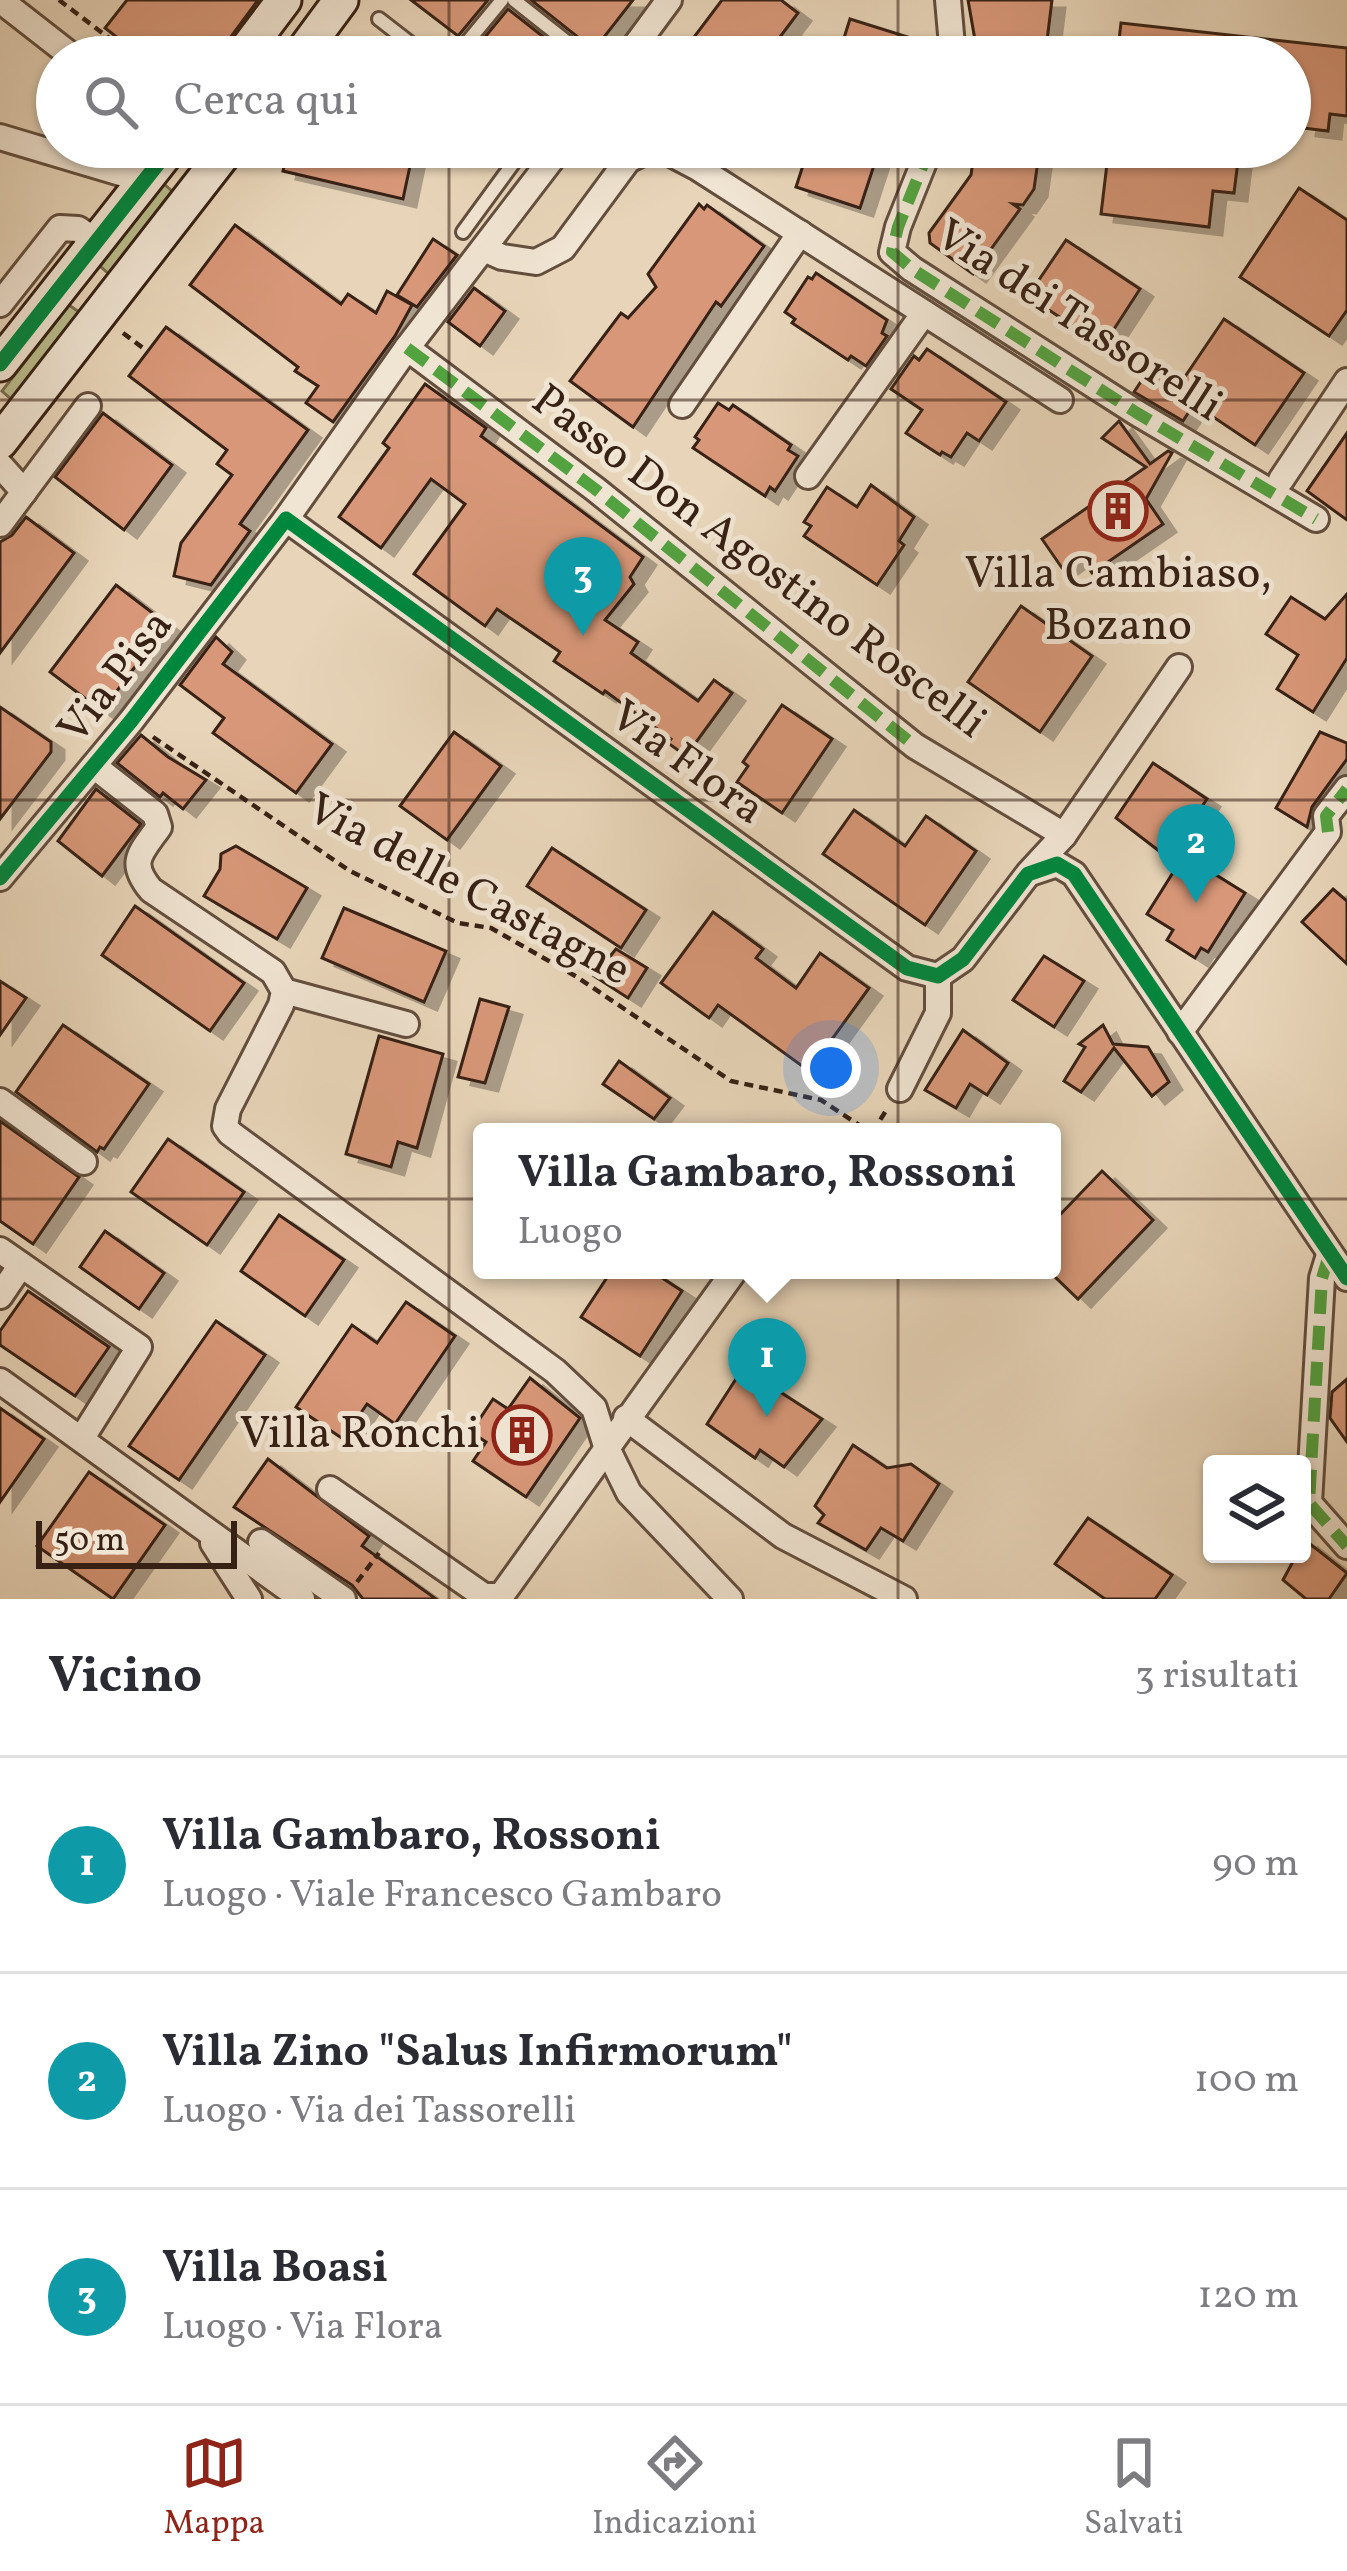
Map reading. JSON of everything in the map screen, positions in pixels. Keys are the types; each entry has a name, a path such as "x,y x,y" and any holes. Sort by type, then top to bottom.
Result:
{"main road":[{"path":"257,36 284,0"},
{"path":"312,36 331,7"},
{"path":"0,364 154,168"},
{"path":"0,442 202,168"}],"street":[{"path":"642,36 669,0"},
{"path":"948,0 951,36"},
{"path":"0,1 46,36"},
{"path":"0,137 36,148"},
{"path":"104,168 144,180"},
{"name":"Via Pisa","path":"0,878 130,721 286,519 540,168"},
{"path":"484,248 502,257 536,262 562,248 622,168"},
{"path":"691,168 1060,400"},
{"name":"Via dei Tassorelli","path":"922,168 892,252 1138,413 1316,519"},
{"path":"0,304 60,228 78,229 96,241"},
{"path":"682,405 800,233"},
{"path":"808,476 924,313"},
{"name":"Passo Don Agostino Roscelli","path":"406,349 595,489 915,746 1064,835"},
{"path":"1281,480 1337,418 1347,381"},
{"path":"0,524 88,406"},
{"path":"0,465 24,493"},
{"name":"Via Flora","path":"286,519 907,968 938,976"},
{"path":"900,1089 938,1013 938,976 963,959 1064,835 1180,668"},
{"path":"94,766 155,814 159,827 137,858 139,875 151,890 273,972 284,992 228,1109 225,1126 230,1133 555,1371 594,1408 629,1493 730,1599"},
{"path":"1180,1032 1328,832 1326,816 1347,789"},
{"path":"1028,874 1057,864 1074,874 1347,1278"},
{"path":"284,992 406,1024"},
{"path":"0,1101 84,1162"},
{"path":"1329,1256 1322,1278 1309,1503 1347,1546"},
{"path":"0,1296 10,1258 139,1347 82,1438"},
{"path":"330,1489 484,1596 501,1596 728,1279"},
{"path":"0,1381 302,1599"},
{"path":"626,1418 783,1536 904,1599"},
{"path":"205,1531 249,1599"},
{"path":"261,1542 350,1591"}],"lane":[{"path":"472,36 502,0"},
{"path":"514,0 559,36"},
{"path":"379,19 401,36"},
{"path":"463,232 510,168"}],"path":[{"path":"58,0 106,36"},
{"path":"113,326 147,351"},
{"path":"350,1591 393,1534"}],"green space":[{"path":"164,184 173,192 109,274 100,266"},
{"path":"69,305 79,312 11,399 2,391"}],"building":[{"path":"127,0 258,0 231,36 115,36 105,28"},
{"path":"411,0 488,0 458,36"},
{"path":"531,0 633,0 605,36 576,36"},
{"path":"722,0 781,0 798,13 781,36 695,36"},
{"path":"968,0 1052,0 1048,36 974,36"},
{"path":"508,9 542,36 486,36"},
{"path":"850,19 904,36 845,36"},
{"path":"1121,23 1239,36 1119,36"},
{"path":"1311,44 1347,48 1347,116 1330,114 1328,131 1311,129"},
{"path":"284,168 410,168 403,199"},
{"path":"802,168 873,168 860,208 796,187"},
{"path":"972,168 1037,168 1034,189 1023,205 1013,204 1020,209 973,274 930,243 929,233"},
{"path":"1106,168 1237,168 1234,193 1213,191 1209,227 1101,214"},
{"path":"1299,188 1347,220 1347,310 1329,336 1240,277"},
{"path":"699,204 764,246 721,306 716,302 633,427 570,381 621,313 628,318 656,287 648,274"},
{"path":"235,225 341,304 348,294 376,313 387,291 412,305 333,422 306,403 318,386 190,285"},
{"path":"433,239 457,255 417,307 397,295"},
{"path":"1066,240 1140,289 1103,346 1028,296"},
{"path":"816,273 887,320 882,333 887,336 866,366 851,356 848,360 792,323 795,319 785,312 808,277"},
{"path":"474,288 505,311 480,346 448,322"},
{"path":"1224,319 1304,373 1255,445 1194,404 1183,421 1134,392 1154,362 1182,381"},
{"path":"166,327 308,430 240,524 250,531 211,585 174,576 181,543 232,475 217,464 227,450 129,376"},
{"path":"927,349 1006,402 979,441 967,433 951,457 906,433 922,410 891,389 914,356 919,360"},
{"path":"425,384 486,428 481,436 643,557 630,577 634,584 605,620 638,642 631,653 698,701 714,680 732,693 686,756 668,743 671,739 605,691 554,661 560,652 497,609 485,626 414,574 465,504 431,479 381,548 339,517 389,448 383,443"},
{"path":"718,403 729,410 733,405 791,445 788,450 798,456 775,491 770,487 765,496 693,448"},
{"path":"103,413 172,465 124,530 55,477"},
{"name":"Villa Cambiaso, Bozano","path":"1119,421 1150,464 1172,453 1146,499 1163,524 1092,573 1080,555 1062,568 1042,539 1146,467 1102,438"},
{"path":"1347,433 1347,520 1307,491"},
{"path":"871,485 914,517 899,541 904,545 877,585 804,536 811,526 804,522 827,487 857,507"},
{"path":"26,517 74,553 0,653 0,542"},
{"path":"116,585 167,624 102,711 50,672"},
{"path":"1347,594 1347,658 1313,712 1277,689 1298,655 1266,634 1291,597 1325,619"},
{"path":"1021,606 1092,656 1040,732 968,682"},
{"path":"216,637 232,652 223,664 332,744 296,793 213,733 224,718 180,685"},
{"path":"782,705 832,739 782,813 737,782 748,766 743,762"},
{"path":"0,707 51,742 51,752 0,819"},
{"path":"454,732 501,766 447,840 400,806"},
{"path":"1320,732 1347,743 1347,759 1312,807 1307,827 1276,808"},
{"path":"141,735 206,780 183,809 117,763"},
{"path":"1153,763 1207,799 1167,857 1116,818"},
{"path":"96,789 141,824 102,876 58,841"},
{"path":"854,810 905,846 926,816 976,851 925,925 823,854"},
{"path":"236,846 307,888 277,939 204,896 220,869 221,854"},
{"path":"552,848 646,910 621,948 527,886"},
{"path":"1184,855 1245,893 1208,952 1201,948 1195,958 1167,940 1173,930 1147,914"},
{"path":"1333,889 1347,901 1347,964 1302,922"},
{"path":"135,906 244,983 210,1031 102,955"},
{"path":"344,908 446,951 424,1002 322,958"},
{"path":"713,912 763,949 756,958 796,988 820,953 869,988 809,1071 718,1005 709,1018 661,983"},
{"path":"616,949 647,968 628,998 594,976"},
{"path":"1044,956 1084,981 1054,1027 1013,1000"},
{"path":"0,981 26,998 0,1035"},
{"path":"480,999 509,1007 485,1083 458,1077"},
{"path":"63,1025 149,1084 104,1149 97,1152 16,1092"},
{"path":"1103,1025 1113,1044 1148,1047 1169,1082 1152,1096 1114,1048 1081,1092 1064,1081 1085,1047 1079,1044"},
{"path":"963,1030 1008,1063 987,1095 970,1084 956,1108 925,1090"},
{"path":"379,1036 443,1054 417,1148 398,1142 391,1167 346,1154"},
{"path":"619,1061 670,1098 654,1119 603,1084"},
{"path":"0,1121 79,1177 33,1244 0,1221"},
{"path":"168,1139 244,1192 207,1245 131,1192"},
{"path":"1102,1171 1153,1220 1078,1299 1057,1279 1061,1279 1061,1214"},
{"path":"279,1215 344,1260 305,1316 241,1271"},
{"path":"105,1231 164,1273 139,1309 80,1267"},
{"path":"606,1279 664,1279 682,1291 640,1356 581,1317"},
{"path":"28,1291 109,1347 75,1396 0,1345 0,1331"},
{"path":"406,1302 455,1336 395,1424 367,1404 343,1439 296,1407 352,1325 377,1343"},
{"path":"216,1321 265,1355 179,1480 129,1446"},
{"path":"743,1368 822,1419 784,1467 760,1450 755,1458 707,1424"},
{"name":"Villa Ronchi","path":"530,1378 580,1418 526,1497 473,1461 486,1442 471,1432 493,1399 508,1409"},
{"path":"1347,1379 1347,1442 1330,1418 1332,1392"},
{"path":"0,1408 44,1439 0,1502"},
{"path":"853,1445 887,1468 911,1464 939,1484 903,1541 881,1528 866,1550 818,1523 824,1515 815,1506"},
{"path":"268,1459 369,1536 362,1546 436,1599 363,1599 352,1585 234,1507"},
{"path":"89,1472 165,1525 113,1599 37,1546"},
{"path":"1088,1518 1172,1575 1155,1599 1105,1599 1055,1564"},
{"path":"1311,1545 1347,1573 1329,1599 1306,1599 1283,1580 1292,1563 1311,1563"}],"marked path":[{"path":"922,168 892,252 1137,413 1316,519"},
{"path":"407,348 595,489 915,746"},
{"path":"1328,832 1326,816 1347,789"},
{"path":"1329,1255 1322,1278 1309,1503 1347,1546"}],"cycle path":[{"path":"0,364 154,168"},
{"path":"0,878 131,721 286,519 907,968 938,976 963,959 1028,874 1057,864 1074,874 1347,1278"}],"place":[{"name":"Villa Cambiaso, Bozano","path":"1118,511"},
{"name":"Villa Boasi","path":"583,636"},
{"name":"Villa Zino \"Salus Infirmorum\"","path":"1196,903"},
{"name":"Villa Gambaro, Rossoni","path":"767,1417"},
{"name":"Villa Ronchi","path":"522,1435"}]}
